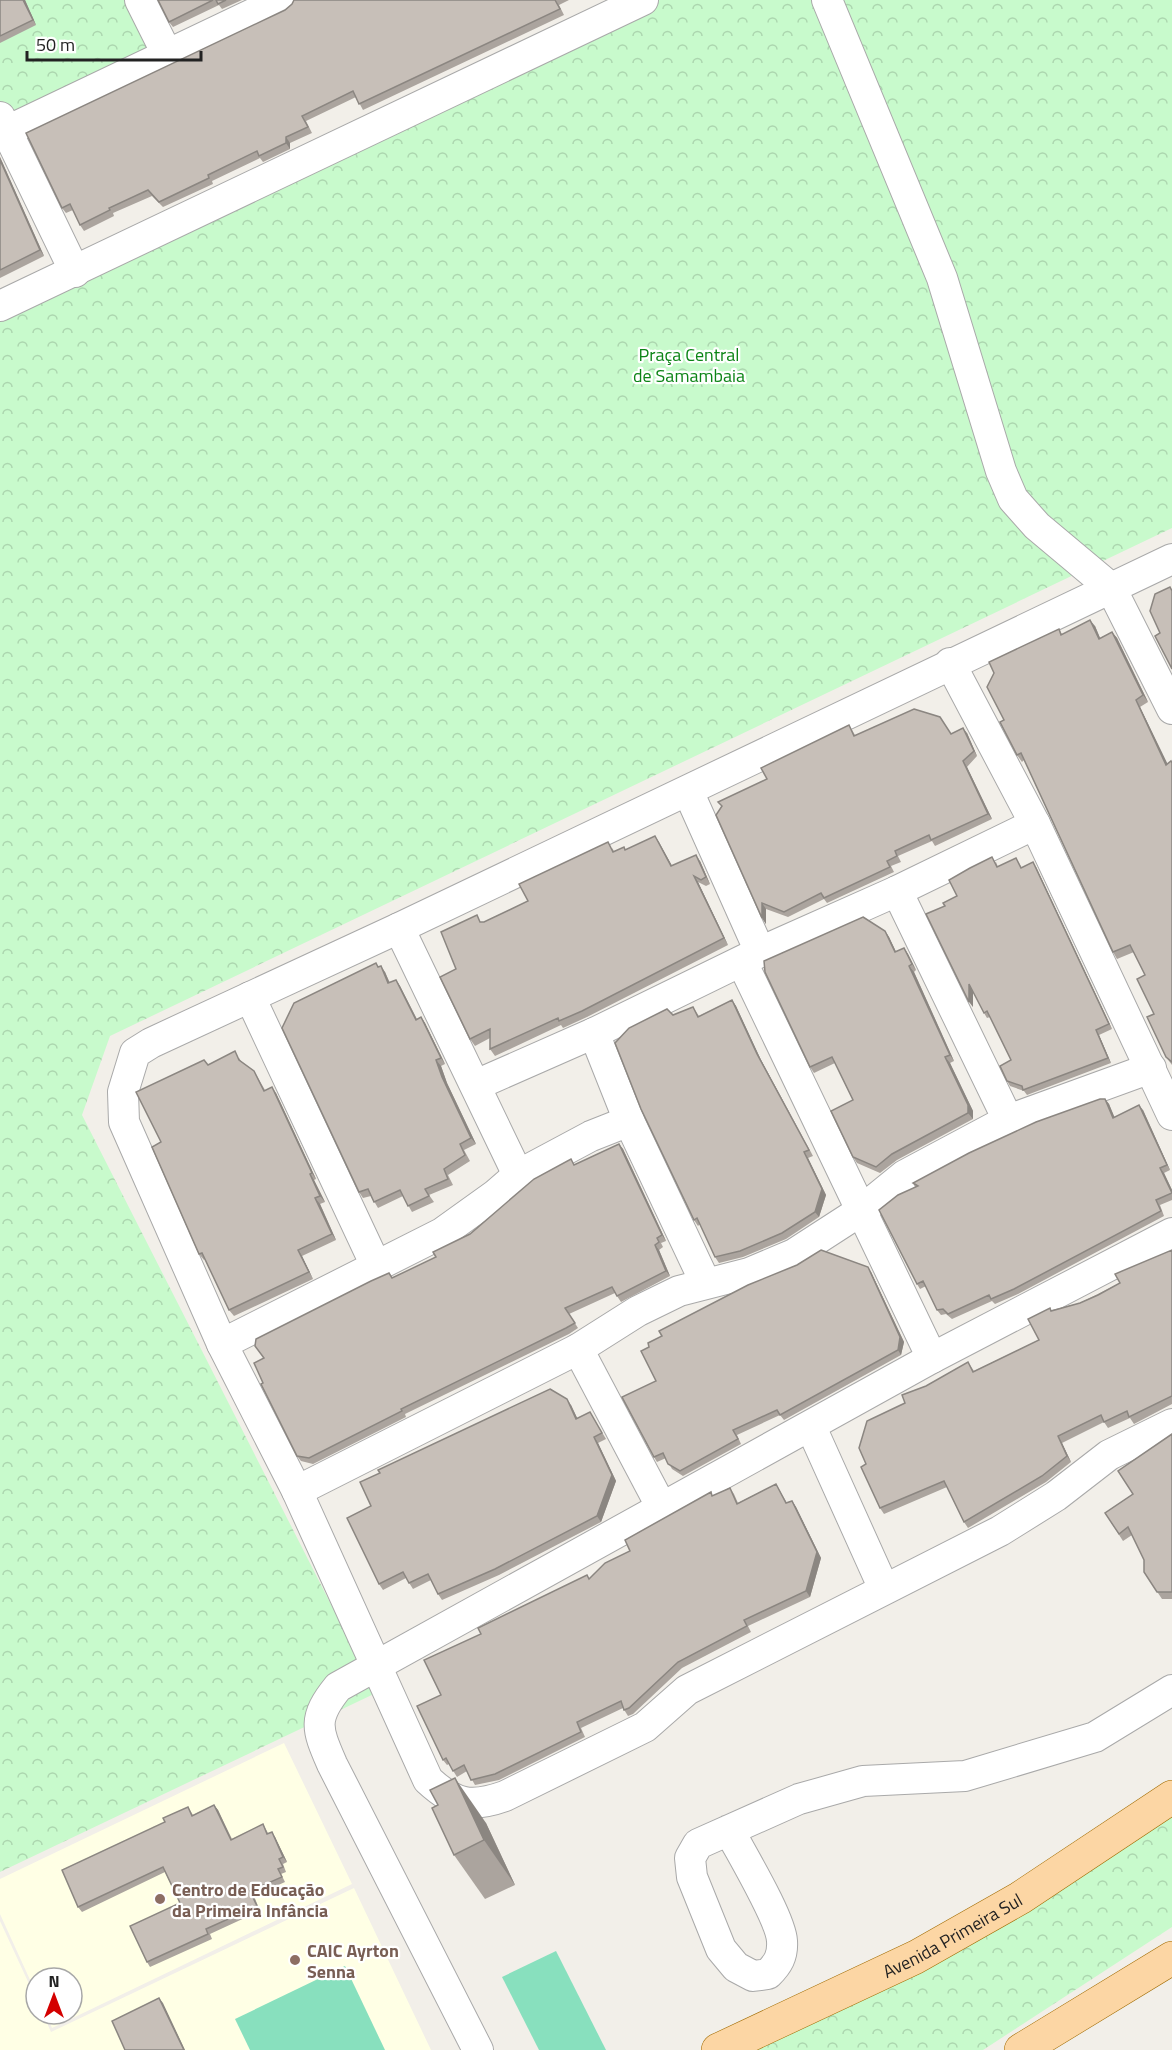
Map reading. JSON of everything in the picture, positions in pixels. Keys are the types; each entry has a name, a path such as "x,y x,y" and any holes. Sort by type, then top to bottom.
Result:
{"main road":[{"name":"Avenida Primeira Sul","path":"718,2050 916,1958 1020,1898 1172,1797"},
{"path":"1021,2050 1172,1958"}],"street":[{"path":"140,0 167,54"},
{"path":"75,272 4,124 167,54 282,0"},
{"path":"0,306 643,0"},
{"path":"827,0 942,278 1001,471 1013,499 1037,526 1111,588 1172,709"},
{"path":"1172,558 135,1053 123,1092 124,1122 222,1344 297,1491 428,1780 455,1800 471,1804 485,1803 645,1726 687,1690 1000,1531 1056,1496 1109,1455 1172,1424"},
{"path":"950,663 1035,824 1171,1108"},
{"path":"688,791 751,957 862,1210 932,1358"},
{"path":"476,1085 594,1033 1035,824"},
{"path":"897,891 1008,1120"},
{"path":"399,928 518,1175"},
{"path":"250,997 377,1268"},
{"path":"594,1033 629,1121 705,1282"},
{"path":"297,1491 578,1349 638,1311 679,1291 705,1282 749,1273 795,1254 862,1210 905,1175 1008,1120 1151,1068"},
{"path":"222,1344 377,1268 442,1233 495,1195 518,1175 591,1136 629,1121"},
{"path":"477,2050 318,1732 319,1715 338,1687 374,1665 811,1427 932,1358 1172,1233"},
{"path":"578,1349 662,1508"},
{"path":"811,1427 884,1589"},
{"path":"729,1830 799,1799 863,1781 965,1776 1095,1737 1172,1690"}],"shaded area":[{"name":"Centro de Educação da Primeira Infância","path":"284,1743 352,1884 84,2013 84,1966 24,1967 0,1914 0,1879"},
{"name":"CAIC Ayrton Senna","path":"354,1888 431,2050 0,2050 0,1921 24,1973 24,2026 48,2026 51,2032 64,2026 84,2026 84,2016"}],"green space":[{"path":"0,0 127,0 149,47 4,117 0,109"},
{"name":"Praça Central de Samambaia","path":"628,0 1172,0 1172,528 110,1036 82,1115 376,1693 0,1872 0,303"},
{"path":"1172,1804 1172,1927 983,2050 740,2050"},
{"path":"556,1951 606,2050 539,2050 502,1977"},
{"path":"345,1966 385,2050 250,2050 235,2019"}],"building":[{"path":"0,0 23,0 33,20 0,36"},
{"path":"158,0 213,0 169,22"},
{"path":"294,0 555,0 560,9 359,104 353,91 302,116 308,127 286,137 286,143 259,156 257,151 159,202 148,190 109,208 110,210 80,225 70,204 62,208 26,133 285,10"},
{"path":"0,160 40,250 0,270"},
{"path":"1170,587 1172,591 1172,669 1155,636 1160,633 1150,611 1155,594"},
{"path":"1090,620 1099,639 1112,632 1143,695 1136,700 1166,765 1171,761 1172,763 1172,1062 1166,1057 1147,1017 1154,1014 1137,979 1145,975 1130,945 1113,952 1021,753 1017,755 1000,722 1004,720 987,687 994,673 989,662 1059,629 1061,635"},
{"path":"914,709 940,717 951,734 963,728 974,751 963,761 988,814 931,840 929,835 895,851 897,856 887,861 890,867 824,898 821,893 784,912 762,903 762,918 716,815 722,806 718,802 767,779 761,768 849,725 854,736"},
{"path":"655,836 671,866 696,855 706,877 701,880 694,876 724,938 582,1011 559,1021 558,1018 490,1049 490,1029 470,1039 440,977 456,969 441,932 477,915 480,922 484,922 528,901 519,884 608,842 613,852 624,847 625,850"},
{"path":"992,857 997,867 1016,858 1021,868 1033,862 1109,1024 1096,1030 1108,1058 1023,1090 1022,1086 1007,1081 1000,1066 1011,1060 987,1011 984,1013 969,984 969,1002 926,914 945,906 943,903 957,896 949,880"},
{"path":"863,917 885,931 895,952 904,948 912,964 909,966 950,1055 945,1057 968,1105 968,1113 892,1154 876,1167 853,1157 831,1111 853,1100 832,1057 810,1067 765,972 764,961"},
{"path":"376,963 378,967 381,966 388,983 396,980 416,1020 421,1017 441,1058 436,1060 442,1077 471,1138 460,1144 465,1155 444,1169 448,1179 425,1189 429,1196 408,1206 400,1190 374,1202 368,1189 359,1192 282,1028 294,1003"},
{"path":"732,1000 757,1054 809,1150 804,1152 822,1189 815,1212 782,1233 740,1251 715,1257 697,1218 694,1220 641,1109 615,1043 629,1028 667,1009 673,1015 693,1007 698,1017"},
{"path":"235,1051 239,1060 254,1071 264,1091 272,1087 312,1173 310,1174 320,1196 315,1198 332,1234 298,1250 309,1272 229,1310 202,1253 199,1254 152,1147 161,1142 136,1092 204,1060 208,1065"},
{"path":"1105,1099 1113,1118 1139,1105 1167,1165 1160,1168 1172,1193 1156,1200 1161,1211 1014,1289 991,1299 989,1295 948,1314 943,1309 937,1310 923,1281 917,1284 879,1210 898,1195 918,1186 913,1183 969,1153 1036,1122"},
{"path":"619,1144 662,1235 657,1238 659,1242 655,1245 666,1271 617,1296 612,1287 565,1308 575,1323 401,1409 402,1411 309,1458 297,1456 261,1384 263,1383 254,1363 264,1358 255,1346 256,1339 371,1281 389,1273 392,1278 436,1257 433,1252 470,1234 534,1179 571,1159 574,1165"},
{"path":"821,1250 868,1267 900,1337 898,1350 780,1415 777,1410 733,1430 738,1439 680,1471 668,1464 663,1453 654,1457 622,1397 656,1381 641,1351 649,1347 648,1343 662,1336 659,1331 748,1285 797,1265"},
{"path":"1172,1250 1172,1396 1129,1417 1127,1411 1104,1422 1101,1415 1058,1436 1067,1456 1042,1476 964,1522 944,1481 880,1508 861,1467 866,1464 859,1448 867,1421 905,1403 902,1395 926,1386 968,1362 973,1372 1039,1340 1028,1319 1050,1308 1051,1311 1098,1295 1120,1283 1115,1274"},
{"path":"550,1389 567,1399 576,1419 590,1412 602,1433 594,1437 612,1475 597,1516 495,1569 438,1594 428,1574 409,1583 403,1572 379,1584 347,1518 371,1506 360,1482 380,1473 378,1470"},
{"path":"1172,1434 1172,1592 1157,1592 1144,1572 1144,1560 1128,1527 1119,1534 1105,1513 1133,1494 1118,1471"},
{"path":"776,1484 786,1503 792,1501 817,1552 806,1591 744,1620 747,1626 678,1662 629,1708 624,1710 621,1701 577,1722 581,1732 495,1774 471,1780 464,1765 453,1771 446,1758 443,1760 417,1706 441,1695 424,1660 481,1634 478,1628 587,1575 589,1579 605,1563 630,1551 625,1540 711,1492 712,1496 730,1488 737,1504"},
{"path":"455,1778 484,1840 454,1855 432,1808 438,1805 430,1790"},
{"path":"214,1805 231,1840 263,1824 267,1834 272,1832 283,1857 279,1859 283,1867 278,1869 282,1877 250,1891 257,1906 206,1929 208,1934 147,1962 130,1926 180,1903 163,1867 78,1907 62,1870 165,1822 163,1818 188,1807 192,1816"},
{"path":"159,1998 184,2050 125,2050 112,2021"}],"place":[{"name":"Centro de Educação da Primeira Infância","path":"160,1899"},
{"name":"CAIC Ayrton Senna","path":"295,1960"}]}
